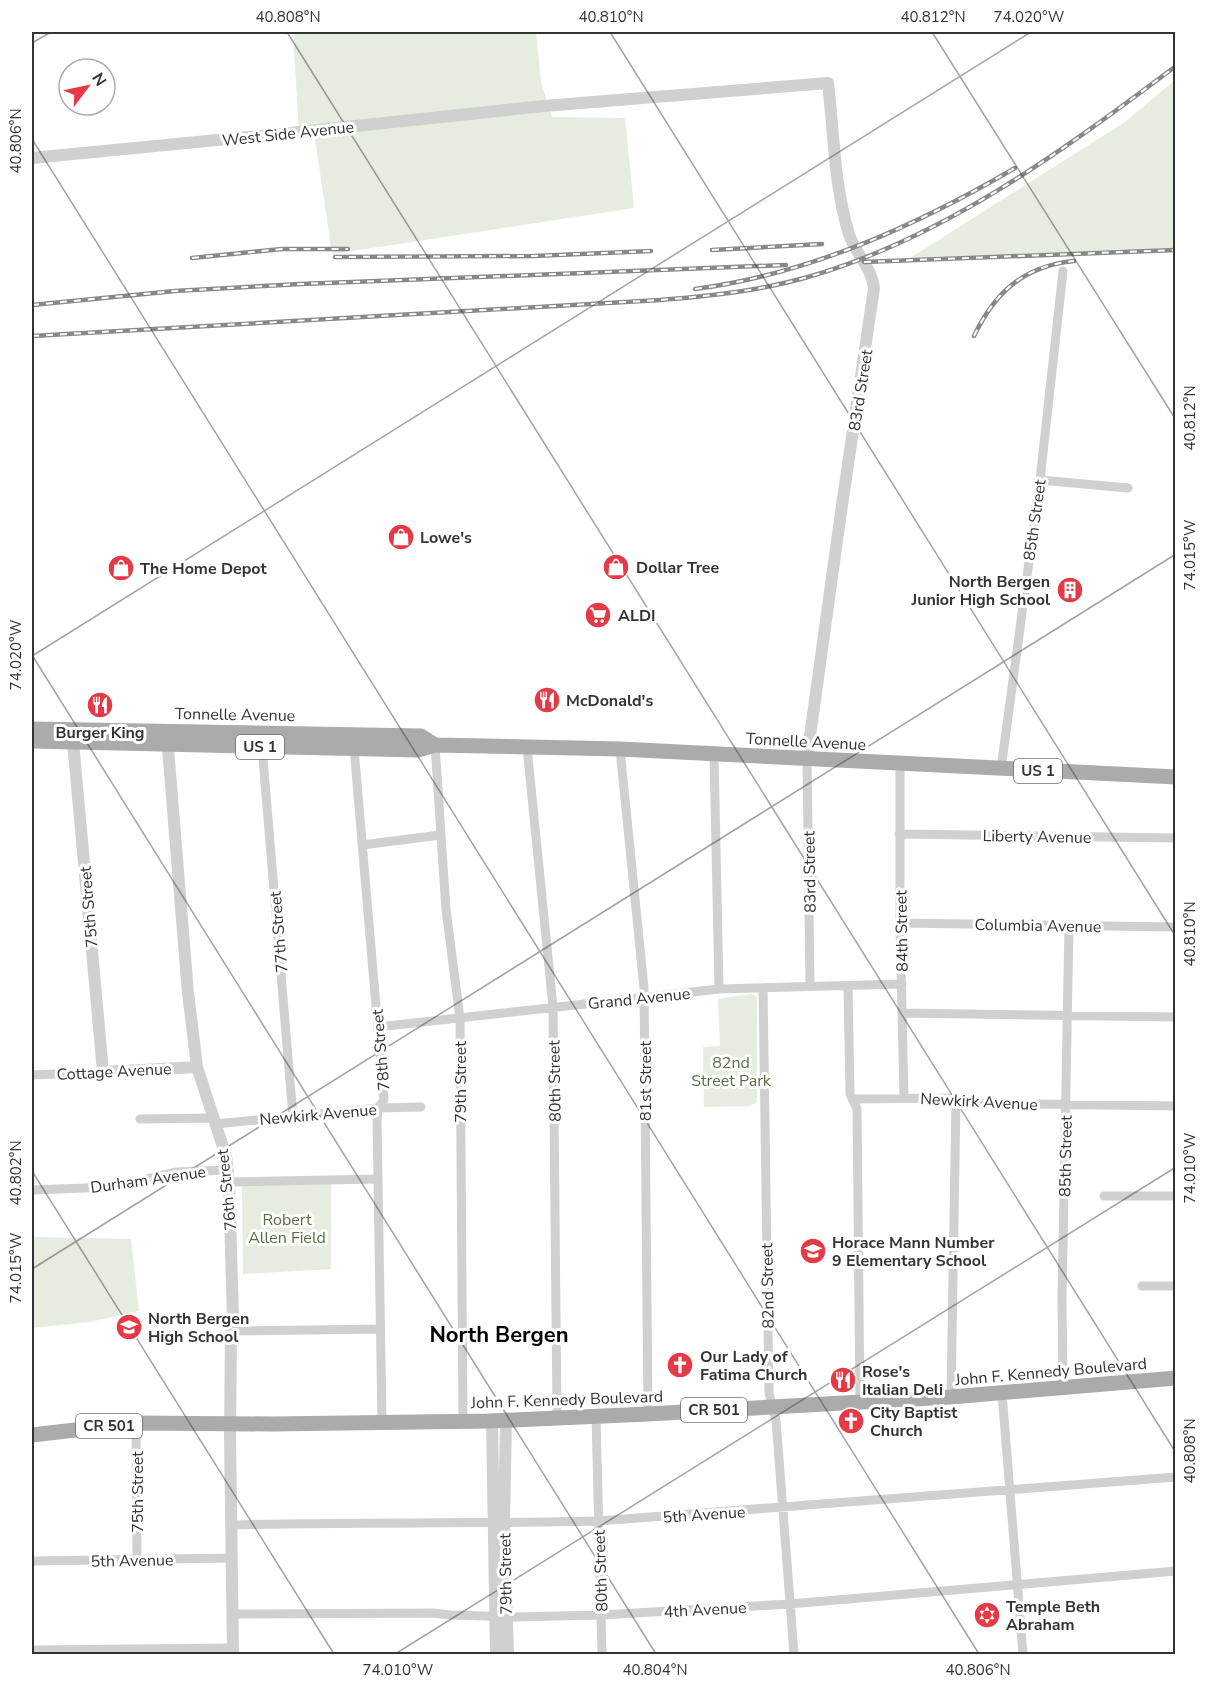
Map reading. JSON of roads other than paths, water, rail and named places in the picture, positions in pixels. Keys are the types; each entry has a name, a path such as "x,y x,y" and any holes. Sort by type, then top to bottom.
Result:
{"main road":[{"name":"Tonnelle Avenue","path":"32,729 262,747 418,750 435,745 620,749 1176,777"},
{"name":"Tonnelle Avenue","path":"32,741 421,736 435,745"},
{"name":"John F. Kennedy Boulevard","path":"32,1435 136,1423 499,1421 648,1414 951,1397 1176,1378"}],"street":[{"name":"83rd Street","path":"544,106 828,83 839,184 849,235 869,267 874,288 807,758 810,986"},
{"name":"West Side Avenue","path":"32,158 544,106"},
{"name":"85th Street","path":"1001,769 1040,480 1063,271"},
{"path":"1040,480 1128,488"},
{"name":"76th Street","path":"167,738 188,993 197,1067 226,1156 228,1176 232,1331 230,1423 233,1651"},
{"name":"75th Street","path":"73,742 103,1072"},
{"name":"79th Street","path":"435,745 446,910 460,1018 463,1421"},
{"name":"77th Street","path":"262,747 293,1117"},
{"name":"80th Street","path":"527,747 553,1007 557,1417"},
{"name":"78th Street","path":"354,748 384,1100 378,1108 377,1179 382,1422"},
{"name":"81st Street","path":"620,749 644,998 648,1414"},
{"path":"714,754 719,989"},
{"name":"84th Street","path":"900,764 900,922 904,1098"},
{"name":"Liberty Avenue","path":"899,834 1176,838"},
{"path":"362,844 440,835"},
{"name":"Columbia Avenue","path":"900,922 1176,927"},
{"name":"85th Street","path":"1063,1388 1069,925"},
{"name":"Grand Avenue","path":"378,1027 719,989 902,984"},
{"path":"848,986 850,1094 857,1109 860,1403"},
{"name":"82nd Street","path":"763,988 769,1381 776,1420 794,1654"},
{"path":"903,1012 1176,1017"},
{"name":"Cottage Avenue","path":"32,1074 197,1067"},
{"name":"Newkirk Avenue","path":"854,1099 904,1098 956,1100 970,1103 1176,1106"},
{"path":"951,1397 956,1100"},
{"name":"Newkirk Avenue","path":"140,1119 214,1121 293,1117 378,1108 421,1107"},
{"name":"Durham Avenue","path":"32,1190 112,1187 177,1172 228,1176 377,1179"},
{"path":"1104,1196 1176,1196"},
{"path":"1142,1286 1176,1286"},
{"path":"232,1331 380,1329"},
{"path":"1002,1393 1023,1654"},
{"name":"80th Street","path":"596,1416 602,1654"},
{"name":"79th Street","path":"496,1654 501,1616 499,1421"},
{"name":"75th Street","path":"136,1423 137,1560"},
{"name":"5th Avenue","path":"232,1525 598,1521 1176,1477"},
{"name":"5th Avenue","path":"32,1561 232,1558"},
{"name":"4th Avenue","path":"233,1614 433,1612 451,1615 501,1616 601,1615 790,1604 1176,1571"},
{"name":"79th Street","path":"501,1616 508,1654"},
{"path":"32,1650 233,1651"}],"railway":[{"path":"32,336 660,300 734,292 790,282 858,260 955,215 1046,159 1176,66"},
{"path":"695,289 779,272 861,245 939,209 1015,168"},
{"path":"712,250 822,244"},
{"path":"192,258 282,249 348,249"},
{"path":"864,262 1176,250"},
{"path":"335,257 534,256 651,251"},
{"path":"974,336 991,306 1013,284 1040,269 1074,261"},
{"path":"32,305 175,291 301,284 786,265"}],"place":[{"name":"Lowe's","path":"401,537"},
{"name":"Dollar Tree","path":"616,567"},
{"name":"The Home Depot","path":"121,568"},
{"name":"North Bergen Junior High School","path":"1070,590"},
{"name":"ALDI","path":"598,615"},
{"name":"McDonald's","path":"547,700"},
{"name":"Burger King","path":"100,705"},
{"name":"Horace Mann Number 9 Elementary School","path":"813,1251"},
{"name":"North Bergen High School","path":"129,1327"},
{"name":"Our Lady of Fatima Church","path":"680,1365"},
{"name":"Rose's Italian Deli","path":"843,1380"},
{"name":"City Baptist Church","path":"851,1421"},
{"name":"Temple Beth Abraham","path":"987,1615"}],"district":[{"name":"North Bergen","path":"499,1334"}],"park label":[{"name":"82nd Street Park","path":"731,1071"},
{"name":"Robert Allen Field","path":"287,1228"}]}
